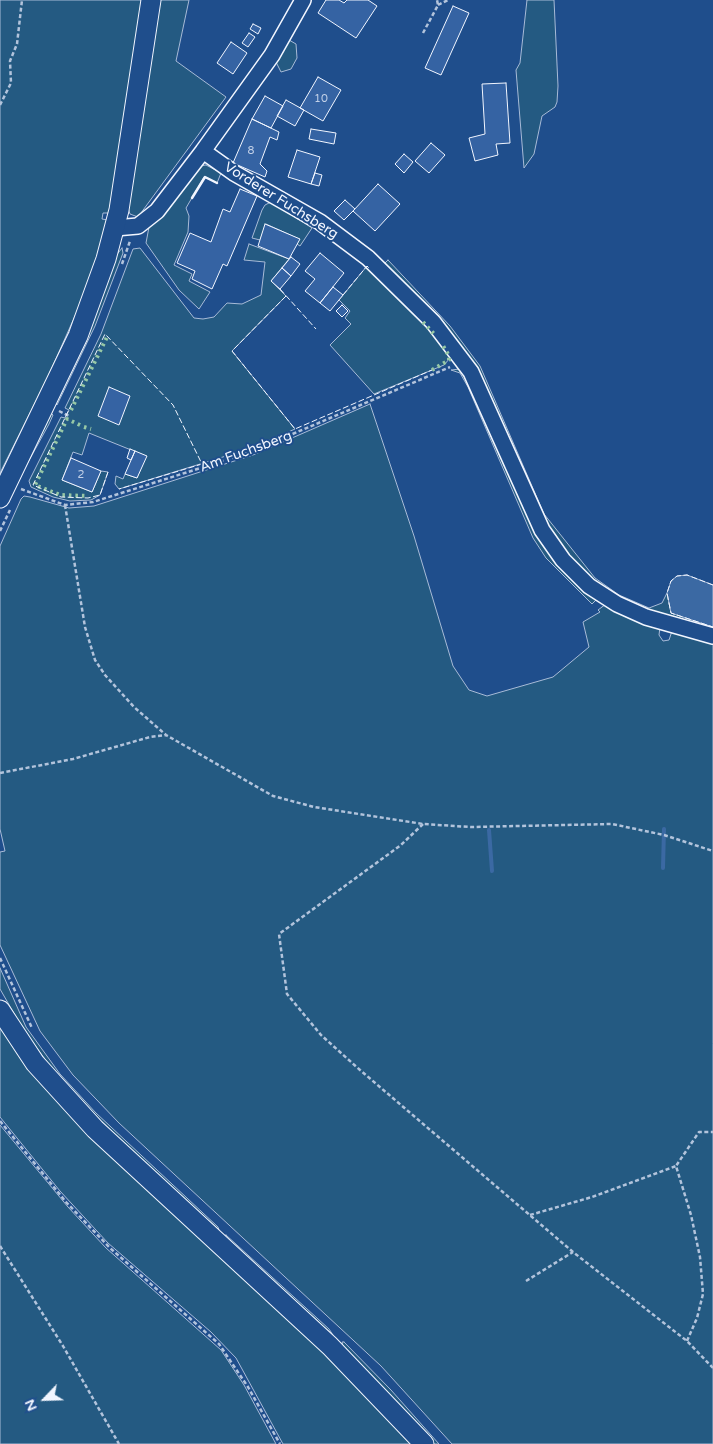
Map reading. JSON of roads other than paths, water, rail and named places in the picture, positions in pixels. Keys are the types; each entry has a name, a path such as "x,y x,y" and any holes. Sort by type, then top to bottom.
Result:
{"main road":[{"path":"0,498 78,336 98,284 115,228 151,0"},
{"path":"0,1010 35,1063 95,1129 330,1346 424,1444"}],"street":[{"path":"115,228 135,227 149,219 203,152 272,55 303,0"},
{"name":"Vorderer Fuchsberg","path":"203,152 234,173 320,222 368,258 404,291 465,361 478,386 523,490 553,547 589,586 606,598 646,617 713,636"}],"waterway":[{"path":"663,868 664,829"},
{"path":"489,830 492,871"}]}
